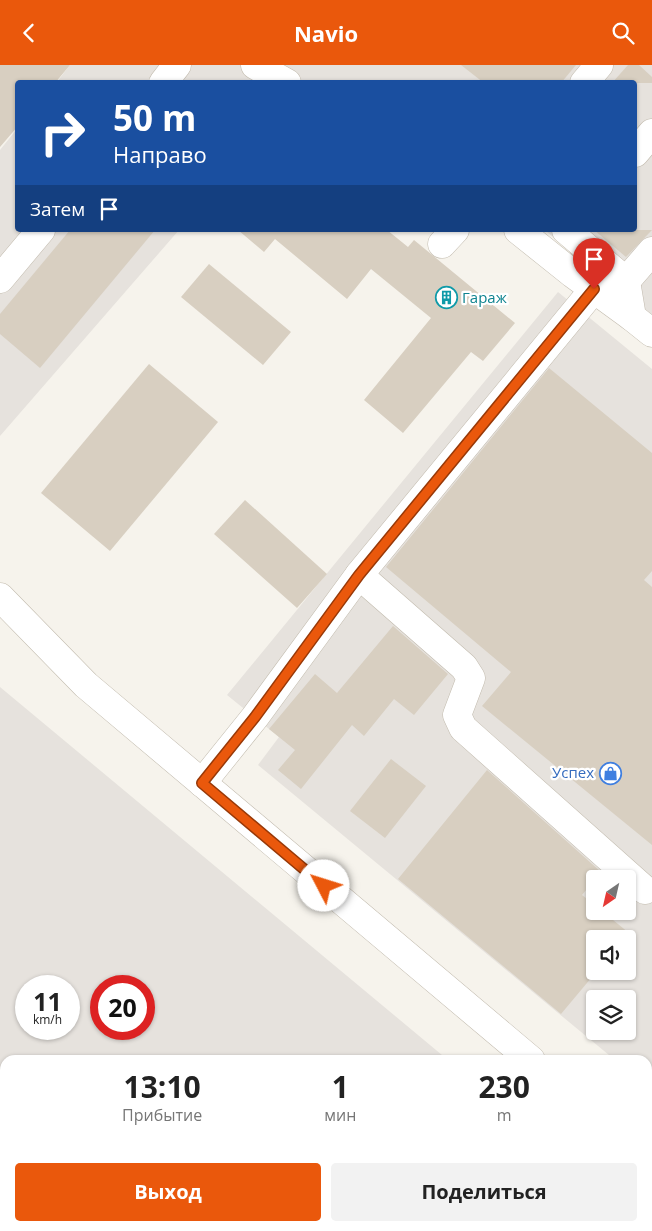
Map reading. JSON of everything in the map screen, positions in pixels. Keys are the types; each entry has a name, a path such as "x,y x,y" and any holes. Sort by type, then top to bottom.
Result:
{"lane":[{"path":"165,80 177,65"},
{"path":"255,65 282,80"},
{"path":"586,80 599,65"},
{"path":"637,151 652,133"},
{"path":"0,279 39,232"},
{"path":"521,232 642,325"},
{"path":"570,232 626,281 642,325"},
{"path":"626,281 652,251"},
{"path":"202,783 255,717 359,575 594,289"},
{"path":"359,575 464,667 471,678 457,715 463,728 650,890"},
{"path":"0,597 86,685 525,1055"}],"shaded area":[{"path":"70,65 652,65 652,316 583,263 547,232 637,232 637,80 58,80"},
{"path":"15,131 15,232 177,232 0,436 0,150"},
{"path":"558,292 652,369 652,1055 609,1055 591,1040 636,1040 636,990 586,990 586,1036 258,765 279,737 227,695"},
{"path":"0,687 442,1055 0,1055"}],"building":[{"path":"0,65 70,65 58,80 15,80 15,130 0,147"},
{"path":"461,65 576,65 564,80 480,80"},
{"path":"628,65 639,65 652,77 652,83 637,83 637,80 615,80"},
{"path":"652,230 626,257 596,232"},
{"path":"68,232 153,232 40,368 0,334 0,314"},
{"path":"240,232 389,232 408,247 414,240 515,323 483,361 471,352 403,433 364,400 431,318 371,269 347,299 275,239 264,252"},
{"path":"209,264 291,332 263,365 181,297"},
{"path":"149,364 218,422 110,551 41,493"},
{"path":"549,368 652,453 652,571 644,580 652,587 652,845 482,706 511,672 386,567"},
{"path":"245,500 327,574 297,608 214,534"},
{"path":"393,626 448,674 414,715 394,699 364,736 352,725 301,789 278,770 295,750 269,729 315,674 337,693"},
{"path":"391,759 426,786 385,838 350,811"},
{"path":"487,770 599,870 586,870 586,890 582,895 586,898 586,920 613,920 625,930 586,930 586,980 589,980 561,1014 398,879"}],"place":[{"name":"Гараж","path":"446,298"},
{"name":"Успех","path":"610,773"}],"route":[{"path":"324,886 202,783 255,717 359,575 594,289"}]}
